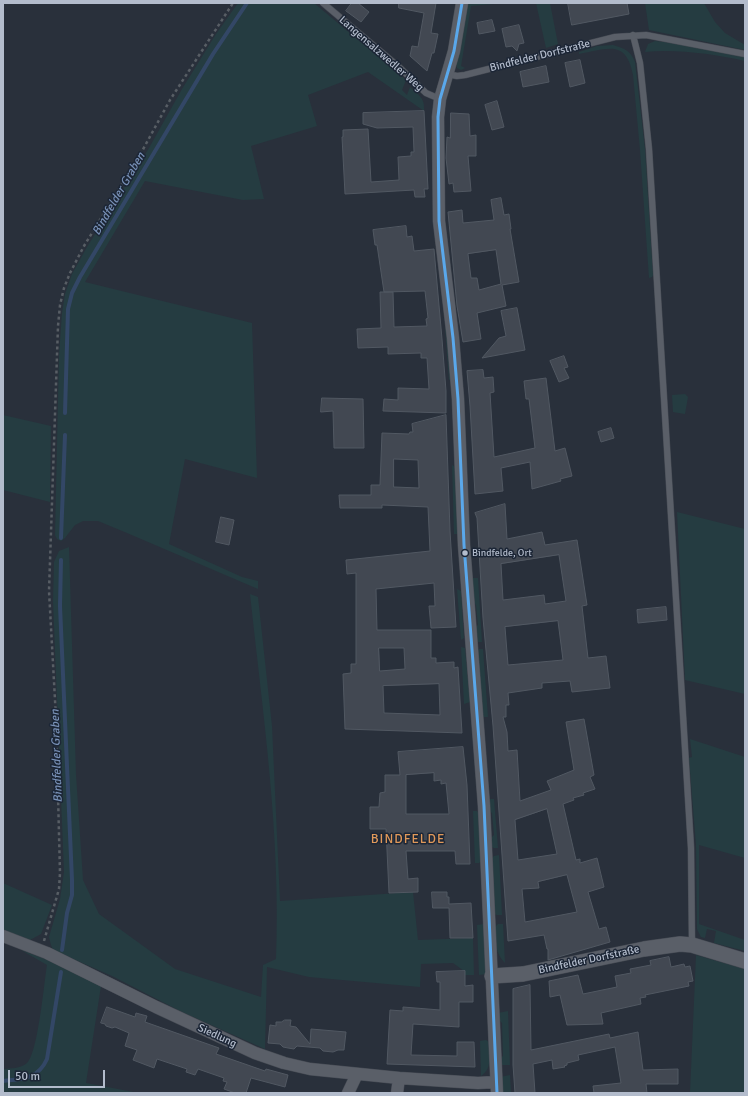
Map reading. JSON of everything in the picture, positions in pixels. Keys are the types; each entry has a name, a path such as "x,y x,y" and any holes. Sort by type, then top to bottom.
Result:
{"street":[{"path":"462,3 454,52 440,99 437,140 439,221 453,338 458,399 464,544 484,806 496,1087"},
{"name":"Siedlung","path":"3,936 44,951 156,1007 255,1053 284,1063 310,1069 399,1078 478,1083 496,1087"},
{"name":"Bindfelder Dorfstraße","path":"492,976 523,974 644,949 672,945 689,945"},
{"path":"689,945 745,961"},
{"path":"348,1093 357,1074"},
{"path":"397,1093 399,1078"}],"lane":[{"name":"Langensalzwedler Weg","path":"323,3 426,93 440,99"},
{"name":"Bindfelder Dorfstraße","path":"448,74 457,76 465,75 615,37 633,35 646,35 665,38 745,54"},
{"path":"633,35 640,63 649,149 691,848 689,945"}],"path":[{"path":"44,951 46,935 58,888 60,873 57,740 49,591 58,326 60,306 64,288 70,273 84,246 170,100 233,3"}],"green space":[{"path":"238,3 314,3 406,80 402,90 407,95 410,87 421,97 424,103 424,111 368,72 308,95 317,126 251,146 264,199 243,200 145,181 85,282 252,323 257,478 185,459 169,544 242,577 258,581 258,589 98,521 83,521 75,525 61,541 57,539 55,535 59,355 65,294 72,274 87,247 149,148 182,89 216,34"},
{"path":"467,3 505,3 471,6 461,66 465,68 461,70 457,68 456,63"},
{"path":"536,3 550,3 558,44 546,48"},
{"path":"645,3 704,3 715,22 725,33 745,45 745,50 649,30"},
{"path":"655,41 689,45 723,52 745,57 745,61 695,53 670,51 645,52 648,44"},
{"path":"613,45 627,50 635,62 645,149 653,275 649,278 640,150 633,75 630,64 626,56 620,51 614,49 579,54 579,52 597,46"},
{"path":"445,328 451,379 449,380"},
{"path":"685,394 688,397 685,414 673,412 672,395"},
{"path":"3,415 51,426 50,502 3,490"},
{"path":"452,465 455,467 458,534 454,534"},
{"path":"677,512 745,529 745,694 685,680"},
{"path":"69,547 76,775 83,880 99,914 175,969 261,997 263,965 276,959 276,868 270,776 250,594 258,597 272,726 280,901 413,892 418,940 473,938 474,975 465,975 464,971 453,963 421,964 420,987 309,977 267,967 265,1049 182,1012 112,976 53,950 49,937 60,899 64,872 53,601 54,562 59,551"},
{"path":"473,578 478,578 482,642 475,640 474,628 478,625 476,605 472,602 471,581"},
{"path":"457,589 461,591 464,638 461,640"},
{"path":"461,647 465,648 470,702 464,704"},
{"path":"479,649 483,649 488,717 481,715 476,652"},
{"path":"690,739 745,757 745,858 699,845 699,924 745,940 745,951 714,943 716,931 707,929 705,938 701,937 697,929 696,845 689,758 692,757"},
{"path":"490,799 494,799 498,848 490,846 490,839 494,835 492,813 489,811 488,801"},
{"path":"473,811 477,811 479,814 481,861 479,863 475,863"},
{"path":"499,855 502,915 494,914 492,858"},
{"path":"3,883 52,905 41,934 30,940 3,930"},
{"path":"484,924 487,974 479,975 477,925"},
{"path":"498,924 503,924 505,963 499,955 496,946 495,927"},
{"path":"21,950 48,960 101,986 86,1083 139,1093 3,1093 3,1069 21,1066 27,1063 31,1057 37,1032 47,965"},
{"path":"696,955 745,969 745,1093 690,1093"},
{"path":"508,1011 510,1065 502,1065 499,1059 503,1056 502,1023 498,1019 498,1013"},
{"path":"486,1040 489,1042 490,1061 485,1073 481,1076 480,1041"},
{"path":"510,1075 511,1093 501,1093 500,1077"}],"building":[{"path":"352,3 358,3 369,12 361,22 346,11"},
{"path":"399,3 436,3 431,33 438,34 434,53 432,53 427,71 410,56 412,46 418,47 424,13 399,8"},
{"path":"568,3 627,3 629,14 572,25"},
{"path":"492,20 495,31 479,34 477,23"},
{"path":"519,25 524,43 519,44 517,51 512,46 506,47 502,29"},
{"path":"580,60 585,83 570,87 565,63"},
{"path":"546,66 549,82 523,87 520,72"},
{"path":"497,101 504,127 492,130 485,105"},
{"path":"424,111 428,189 424,189 425,197 415,197 414,190 345,194 342,137 343,130 368,129 371,182 399,180 398,157 411,156 411,152 414,152 413,127 377,128 363,124 363,113"},
{"path":"451,113 469,114 470,136 476,135 476,156 468,156 471,191 454,192 453,183 449,184 446,158 447,137 450,138"},
{"path":"501,198 504,215 509,214 519,282 502,285 506,306 477,313 481,339 463,342 457,306 448,212 462,210 463,223 494,220 491,200","holes":["496,250 501,284 479,290 477,278 471,278 468,254"]},
{"path":"406,226 407,237 412,236 414,251 434,249 446,391 446,413 383,411 384,399 398,400 398,388 429,389 427,358 421,358 421,353 388,354 388,347 358,348 357,329 381,328 380,292 384,292 377,245 375,245 373,230","holes":["425,291 428,318 426,319 427,326 394,327 393,292 384,292"]},
{"path":"517,308 525,350 482,358 499,338 506,336 501,311"},
{"path":"564,356 568,367 564,368 569,378 559,382 550,361"},
{"path":"483,370 484,378 493,377 494,392 490,393 494,457 535,448 529,399 526,399 524,381 546,378 555,451 565,448 572,476 560,479 561,481 532,489 530,462 501,468 503,491 475,494 467,371"},
{"path":"322,398 363,399 364,448 334,448 333,411 321,412"},
{"path":"446,415 450,531 456,627 431,628 429,606 435,606 434,583 376,589 377,630 431,630 431,658 436,658 436,663 454,662 454,668 458,667 462,733 345,729 343,674 351,673 351,664 356,664 356,573 347,574 346,560 430,551 428,507 382,505 382,508 340,508 339,495 371,495 371,485 380,485 382,433 409,434 410,432 413,432 412,424","holes":["394,459 418,460 419,488 394,487","379,648 404,648 405,669 380,671","439,684 440,715 384,713 383,686"]},
{"path":"611,428 614,438 601,442 598,432"},
{"path":"505,504 507,539 542,532 545,545 577,540 587,605 582,606 588,658 606,656 610,688 572,692 570,681 542,683 542,688 508,693 509,705 506,705 506,717 503,717 507,732 508,751 517,750 520,801 551,790 547,781 574,770 566,722 584,719 594,775 590,777 595,789 583,793 584,795 573,798 574,800 563,804 576,860 580,859 580,863 597,858 604,887 588,892 599,929 606,927 610,942 548,960 548,949 544,935 508,941 493,726 483,618 477,518 475,513","holes":["559,555 566,601 545,604 544,595 503,600 501,564","558,621 563,660 508,665 505,627","547,809 557,854 518,860 515,820","567,875 577,912 525,922 522,889 539,888 538,882"]},
{"path":"221,517 234,520 229,545 216,542"},
{"path":"666,607 667,620 638,623 637,610"},
{"path":"463,747 467,785 470,864 456,864 455,851 406,851 408,879 418,878 418,892 389,893 386,829 370,829 370,807 379,807 380,793 385,792 385,775 400,775 398,752","holes":["434,773 434,781 441,780 441,784 446,783 449,814 406,814 406,775"]},
{"path":"432,892 447,892 449,904 471,903 473,938 450,938 449,908 433,908"},
{"path":"669,957 671,967 684,964 685,967 690,966 693,981 688,982 689,986 645,995 646,997 640,998 641,1004 601,1013 603,1024 567,1025 560,995 550,997 549,981 578,975 583,994 617,987 615,976 631,973 630,969 651,965 650,961"},
{"path":"465,971 465,986 473,985 473,1002 459,1002 459,1027 413,1024 411,1055 457,1056 457,1042 474,1042 475,1067 387,1064 390,1010 403,1011 403,1007 440,1010 440,982 437,982 436,972"},
{"path":"530,985 531,1050 609,1034 610,1038 638,1032 643,1070 678,1069 678,1084 646,1084 647,1093 594,1093 593,1086 621,1083 615,1047 578,1055 579,1060 567,1063 567,1065 564,1066 565,1067 553,1069 552,1060 533,1064 535,1093 515,1093 513,1065 513,989"},
{"path":"107,1007 135,1017 136,1013 147,1016 145,1022 219,1048 216,1054 265,1071 266,1069 288,1075 285,1087 251,1078 246,1093 235,1093 224,1089 227,1082 223,1081 224,1078 198,1069 195,1075 186,1072 187,1069 157,1059 154,1068 133,1060 137,1050 125,1046 129,1033 101,1023"},
{"path":"291,1020 290,1026 296,1027 310,1044 311,1029 346,1032 344,1050 333,1052 323,1051 320,1048 297,1046 294,1049 283,1047 280,1044 268,1043 270,1025 276,1026 276,1022"}],"waterway":[{"name":"Bindfelder Graben","path":"65,413 68,309 72,293 80,277 213,54 247,3"},
{"name":"Bindfelder Graben","path":"61,538 65,435"},
{"name":"Bindfelder Graben","path":"61,560 60,606 72,880 72,895 67,913 62,950"},
{"name":"Bindfelder Graben","path":"3,1081 29,1077 39,1071 47,1059 61,972"}],"transit line":[{"path":"462,3 454,51 440,99 438,117 439,221 453,338 458,399 464,545 484,806 497,1093"}],"place":[{"name":"Bindfelde, Ort","path":"465,553"}],"district":[{"name":"BINDFELDE","path":"408,840"}]}
